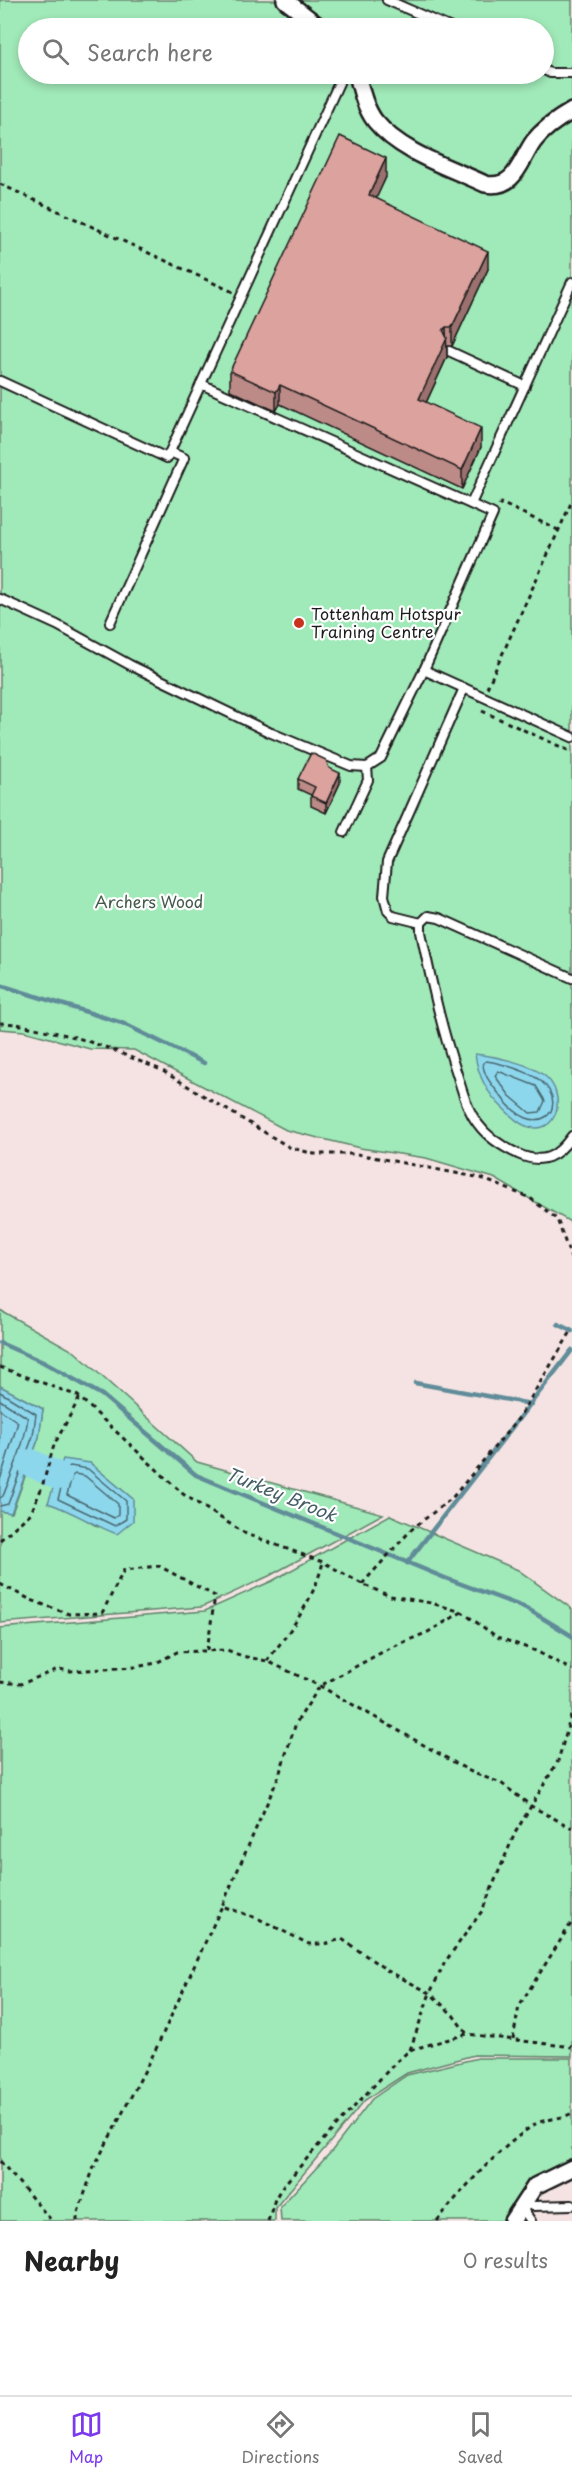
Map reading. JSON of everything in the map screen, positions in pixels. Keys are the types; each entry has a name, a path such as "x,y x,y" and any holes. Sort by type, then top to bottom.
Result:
{"street":[{"path":"285,0 308,18"},
{"path":"360,84 369,112 376,122 393,136 418,152 485,184 494,186 511,178 535,139 552,123 572,111"},
{"path":"512,2221 535,2186 572,2168"}],"lane":[{"path":"387,0 428,18"},
{"path":"554,73 572,73"},
{"path":"0,381 167,458 338,84"},
{"path":"471,504 572,282"},
{"path":"449,351 525,386"},
{"path":"0,599 57,625 130,664 269,732 351,766 368,767 381,758 424,670 493,514 201,384"},
{"path":"110,623 184,458 170,452"},
{"path":"424,670 572,737"},
{"path":"421,923 393,916 387,911 384,896 388,854 464,688"},
{"path":"344,832 368,780 368,767"},
{"path":"421,923 428,916 439,918 572,978"},
{"path":"421,923 425,953 440,1017 462,1089 478,1124 497,1142 526,1157 539,1160 554,1156 572,1136"},
{"path":"522,2204 568,2205 572,2200"},
{"path":"522,2204 531,2221"}],"path":[{"path":"0,184 242,296"},
{"path":"572,501 477,709 572,752"},
{"path":"493,514 501,503 558,530"},
{"path":"0,1023 17,1024 75,1037 108,1048 161,1071 289,1147 314,1154 357,1154 481,1178 530,1198 557,1219 572,1261"},
{"path":"362,1584 412,1529 452,1498 518,1419 570,1339 572,1330"},
{"path":"0,1367 80,1397 183,1494 246,1534 323,1562 362,1584 390,1596 431,1603 462,1612 497,1636 536,1651 572,1670"},
{"path":"0,1540 31,1513 42,1487 54,1445 80,1397"},
{"path":"267,1661 296,1622 318,1584 323,1562"},
{"path":"0,1584 31,1600 69,1614 102,1613 124,1570 159,1566 215,1596 207,1650"},
{"path":"77,2221 77,2215 94,2167 155,2051 222,1906 278,1778 296,1723 320,1686 388,1649 428,1632 462,1612"},
{"path":"0,1683 21,1684 58,1669 70,1671 136,1667 156,1663 177,1652 227,1650 242,1656 267,1661 320,1686 473,1773 501,1783 531,1806 572,1828"},
{"path":"410,2050 430,1993 445,1962 482,1911 498,1870 531,1806 558,1761 572,1712"},
{"path":"222,1906 259,1919 309,1944 324,1944 342,1939 387,1971 430,1993 453,2015 468,2034"},
{"path":"513,2039 519,2006 572,1922"},
{"path":"268,2221 275,2199 282,2187 396,2061 410,2050 468,2034 572,2047"},
{"path":"437,2221 454,2199 494,2159 534,2124 572,2113"},
{"path":"0,2161 52,2221"}],"green space":[{"name":"Tottenham Hotspur Training Centre","path":"0,0 572,0 572,1223 494,1178 426,1158 360,1148 286,1130 134,1050 90,1049 24,1031 0,1029"},
{"path":"0,1310 75,1352 197,1462 383,1514 269,1576 202,1607 0,1623 0,1511 12,1513 39,1437 43,1409 0,1386","holes":["90,1463 133,1499 98,1527 72,1511 48,1503"]},
{"path":"390,1515 518,1570 572,1609 572,2056 474,2055 407,2073 365,2100 275,2208 275,2221 0,2221 0,1628 205,1611 272,1581"},
{"path":"478,2058 572,2058 572,2162 530,2180 505,2221 281,2221 280,2207 331,2152 372,2099 407,2075"}],"water":[{"path":"475,1054 502,1058 538,1071 545,1076 552,1084 556,1094 556,1113 552,1120 545,1126 537,1128 523,1125 514,1119 488,1091 478,1070"},
{"path":"0,1386 43,1409 39,1437 11,1513 0,1511"},
{"path":"63,1459 90,1463 133,1499 133,1521 117,1534 48,1503"}],"building":[{"path":"340,136 386,158 369,195 488,251 452,327 446,327 443,330 447,338 419,399 481,428 462,470 280,385 276,392 230,371"},
{"path":"311,753 326,760 329,768 340,773 326,803 311,796 315,787 298,779"}],"waterway":[{"path":"0,985 122,1023 204,1063"},
{"path":"558,1324 572,1331"},
{"name":"Turkey Brook","path":"0,1343 43,1362 102,1395 196,1475 445,1578 526,1608 572,1636"},
{"path":"407,1563 572,1350"},
{"path":"415,1383 531,1404"},
{"path":"31,1463 58,1476"}],"place":[{"name":"Tottenham Hotspur Training Centre","path":"299,623"}],"park label":[{"name":"Archers Wood","path":"149,902"}]}
